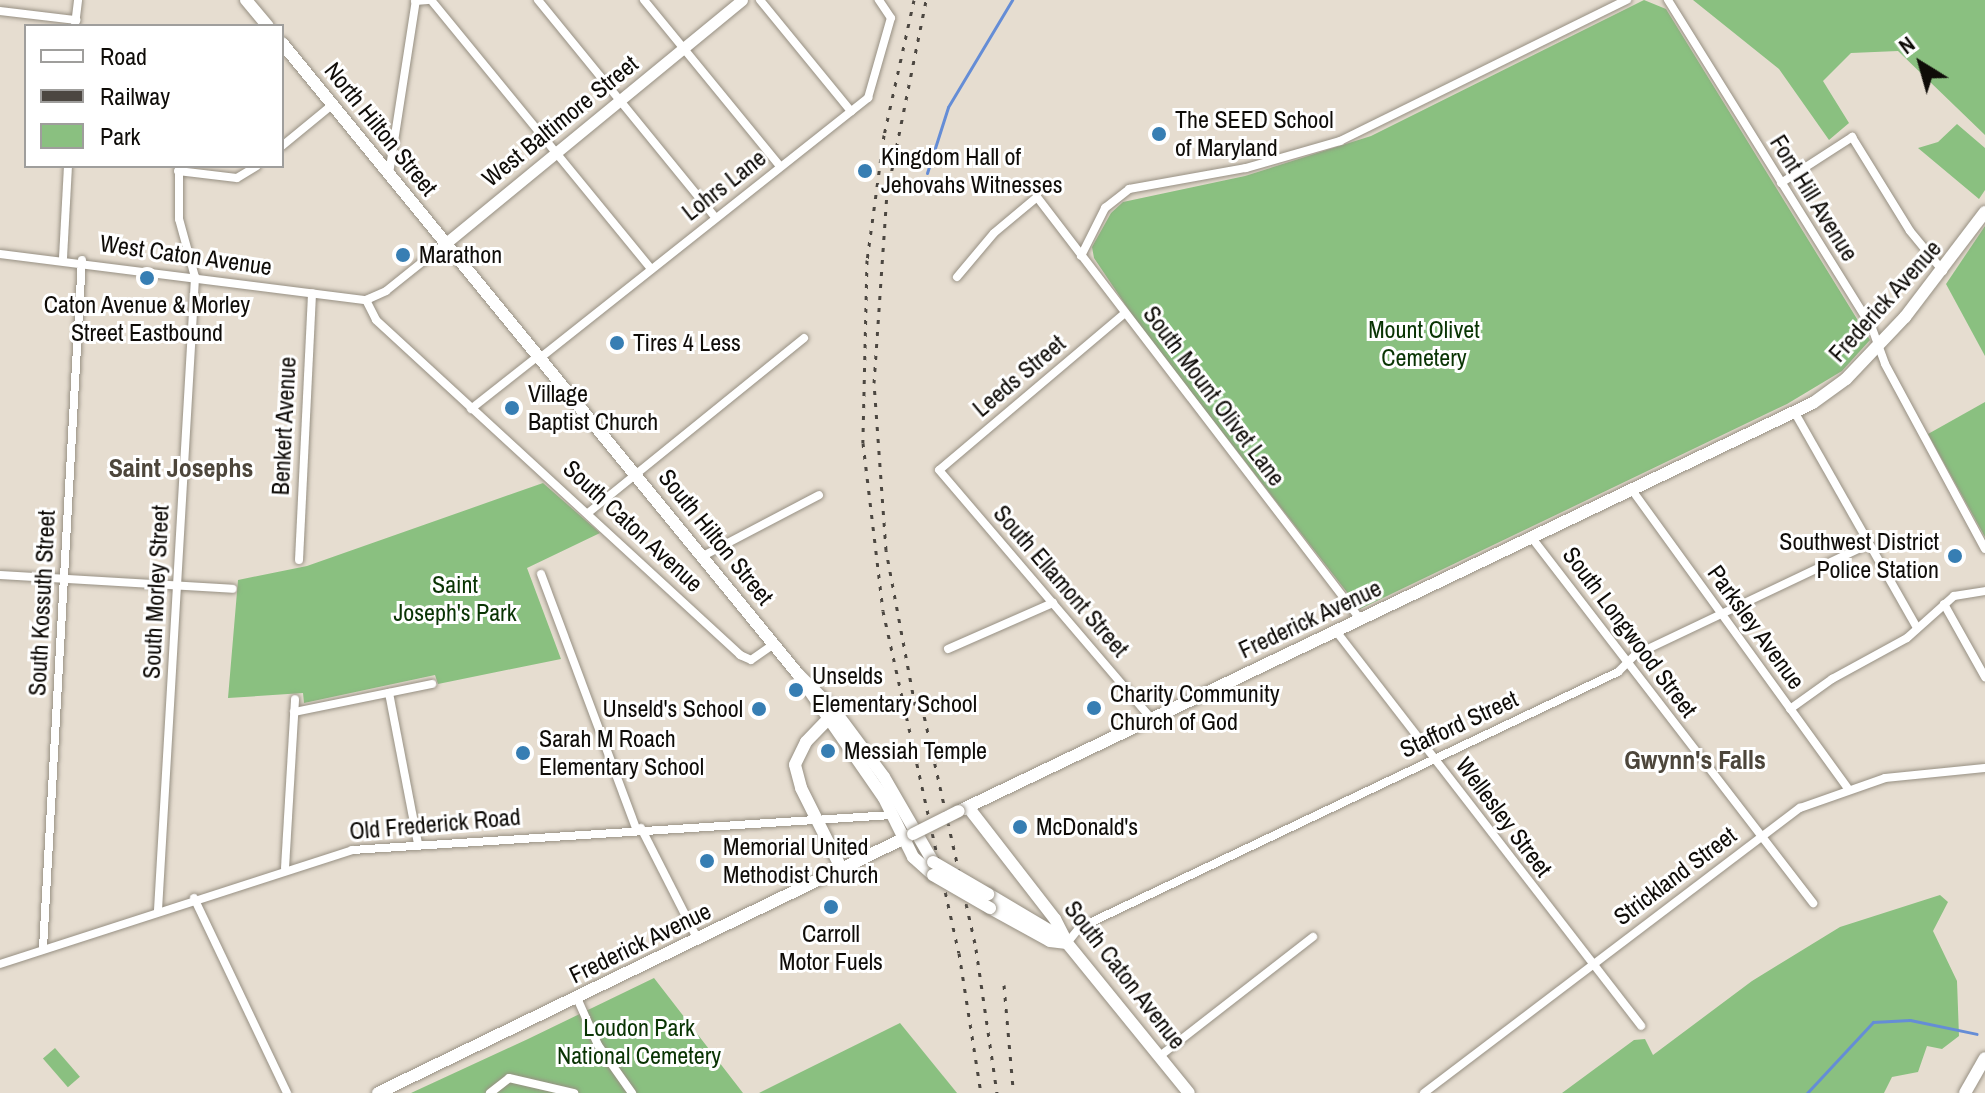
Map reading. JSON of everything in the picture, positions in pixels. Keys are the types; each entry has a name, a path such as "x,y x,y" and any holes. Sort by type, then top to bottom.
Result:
{"main road":[{"path":"246,0 262,24"},
{"name":"West Baltimore Street","path":"446,243 742,0"},
{"name":"North Hilton Street","path":"284,45 446,243"},
{"name":"Frederick Avenue","path":"378,1093 964,809 1795,413 1846,379 1879,345 1943,272 1985,212"},
{"name":"South Hilton Street","path":"446,243 884,777 908,837"},
{"path":"831,716 806,742 795,765 816,819 842,870"},
{"name":"South Hilton Street","path":"831,716 892,815 933,869 1050,941 1067,943"},
{"name":"South Caton Avenue","path":"964,809 1055,919 1067,943 1189,1093"},
{"path":"1965,1093 1985,1058"}],"street":[{"path":"0,11 75,23 78,0"},
{"path":"389,174 415,1 431,0 651,269"},
{"path":"538,0 714,216"},
{"path":"644,0 780,166"},
{"path":"760,0 851,111"},
{"name":"Lohrs Lane","path":"471,409 851,111 874,87 891,18 879,0"},
{"path":"1081,256 1105,208 1129,189 1246,168 1340,141 1627,0"},
{"name":"Font Hill Avenue","path":"1668,0 1879,345 1885,364 1985,549"},
{"path":"284,144 332,105"},
{"path":"1781,183 1852,137 1910,231 1943,272"},
{"path":"63,258 68,168"},
{"path":"179,168 237,178 254,168"},
{"name":"South Morley Street","path":"158,910 195,277 179,219 179,168"},
{"name":"South Mount Olivet Lane","path":"957,277 994,233 1037,197 1360,619"},
{"name":"West Baltimore Street","path":"366,300 386,291 446,243"},
{"name":"West Caton Avenue","path":"0,254 82,260 366,300"},
{"name":"South Kossuth Street","path":"43,948 82,260"},
{"name":"Benkert Avenue","path":"299,560 312,293"},
{"name":"South Caton Avenue","path":"366,300 376,320 746,660 774,644"},
{"name":"Leeds Street","path":"939,470 1125,313"},
{"path":"588,513 804,338"},
{"path":"1795,413 1917,628"},
{"name":"South Ellamont Street","path":"939,470 1152,719"},
{"name":"Parksley Avenue","path":"1632,490 1847,787"},
{"path":"703,556 819,495"},
{"name":"South Longwood Street","path":"1532,538 1813,903"},
{"name":"Stafford Street","path":"1067,943 1079,928 1618,672 1627,663 1721,613 1869,544"},
{"path":"541,574 638,828 698,940"},
{"path":"0,575 233,589"},
{"path":"1790,709 1917,628 1954,596 1985,591"},
{"path":"948,649 1053,603"},
{"path":"1944,604 1985,677"},
{"name":"Wellesley Street","path":"1336,631 1641,1026"},
{"path":"294,712 432,684"},
{"path":"389,693 418,843"},
{"path":"285,868 295,699"},
{"name":"Strickland Street","path":"1424,1093 1814,799 1847,787 1919,773 1985,768"},
{"name":"Old Frederick Road","path":"0,964 285,868 352,850 638,828 892,815"},
{"path":"194,898 287,1093"},
{"path":"1160,1056 1313,937"},
{"path":"577,998 598,1045 632,1093"},
{"path":"490,1093 509,1078 574,1093"}],"green space":[{"name":"Mount Olivet Cemetery","path":"1644,0 1666,9 1870,340 1842,371 1787,404 1360,609 1141,328 1094,258 1092,247 1111,213 1123,202 1245,176 1371,136"},
{"path":"1693,0 1985,0 1985,135 1898,51 1851,53 1823,81 1849,123 1829,140 1779,69"},
{"path":"1957,124 1985,148 1985,190 1979,199 1918,148 1938,142"},
{"path":"1985,226 1985,356 1946,284"},
{"path":"1985,402 1985,537 1928,434"},
{"name":"Saint Joseph's Park","path":"543,483 600,533 527,568 561,659 438,684 435,675 304,703 303,693 228,698 238,580 307,566"},
{"path":"1940,895 1948,902 1933,931 1957,981 1959,1036 1942,1049 1927,1046 1918,1072 1892,1077 1884,1093 1562,1093 1634,1040 1645,1039 1653,1055 1752,981 1840,927"},
{"name":"Loudon Park National Cemetery","path":"654,978 743,1093 411,1093 528,1039"},
{"path":"900,1023 957,1093 759,1093 793,1076"},
{"path":"55,1048 80,1077 68,1087 43,1058"}],"waterway":[{"path":"927,173 948,107 1012,0"},
{"path":"1807,1093 1873,1022 1910,1020 1977,1034"}],"railway":[{"path":"914,0 884,135 867,260 863,443 883,611 959,953 981,1093"},
{"path":"915,705 886,550 874,383 887,194 926,0"},
{"path":"919,693 976,949 997,1093"},
{"path":"1004,985 1013,1087"}],"place":[{"name":"The SEED School of Maryland","path":"1159,134"},
{"name":"Kingdom Hall of Jehovahs Witnesses","path":"865,171"},
{"name":"Marathon","path":"403,255"},
{"name":"Caton Avenue & Morley Street Eastbound","path":"147,278"},
{"name":"Tires 4 Less","path":"617,343"},
{"name":"Village Baptist Church","path":"512,408"},
{"name":"Southwest District Police Station","path":"1955,556"},
{"name":"Unselds Elementary School","path":"796,690"},
{"name":"Charity Community Church of God","path":"1094,708"},
{"name":"Unseld's School","path":"759,709"},
{"name":"Messiah Temple","path":"828,751"},
{"name":"Sarah M Roach Elementary School","path":"523,753"},
{"name":"McDonald's","path":"1020,827"},
{"name":"Memorial United Methodist Church","path":"707,861"},
{"name":"Carroll Motor Fuels","path":"831,907"}],"district":[{"name":"Saint Josephs","path":"181,468"},
{"name":"Gwynn's Falls","path":"1695,760"}]}
